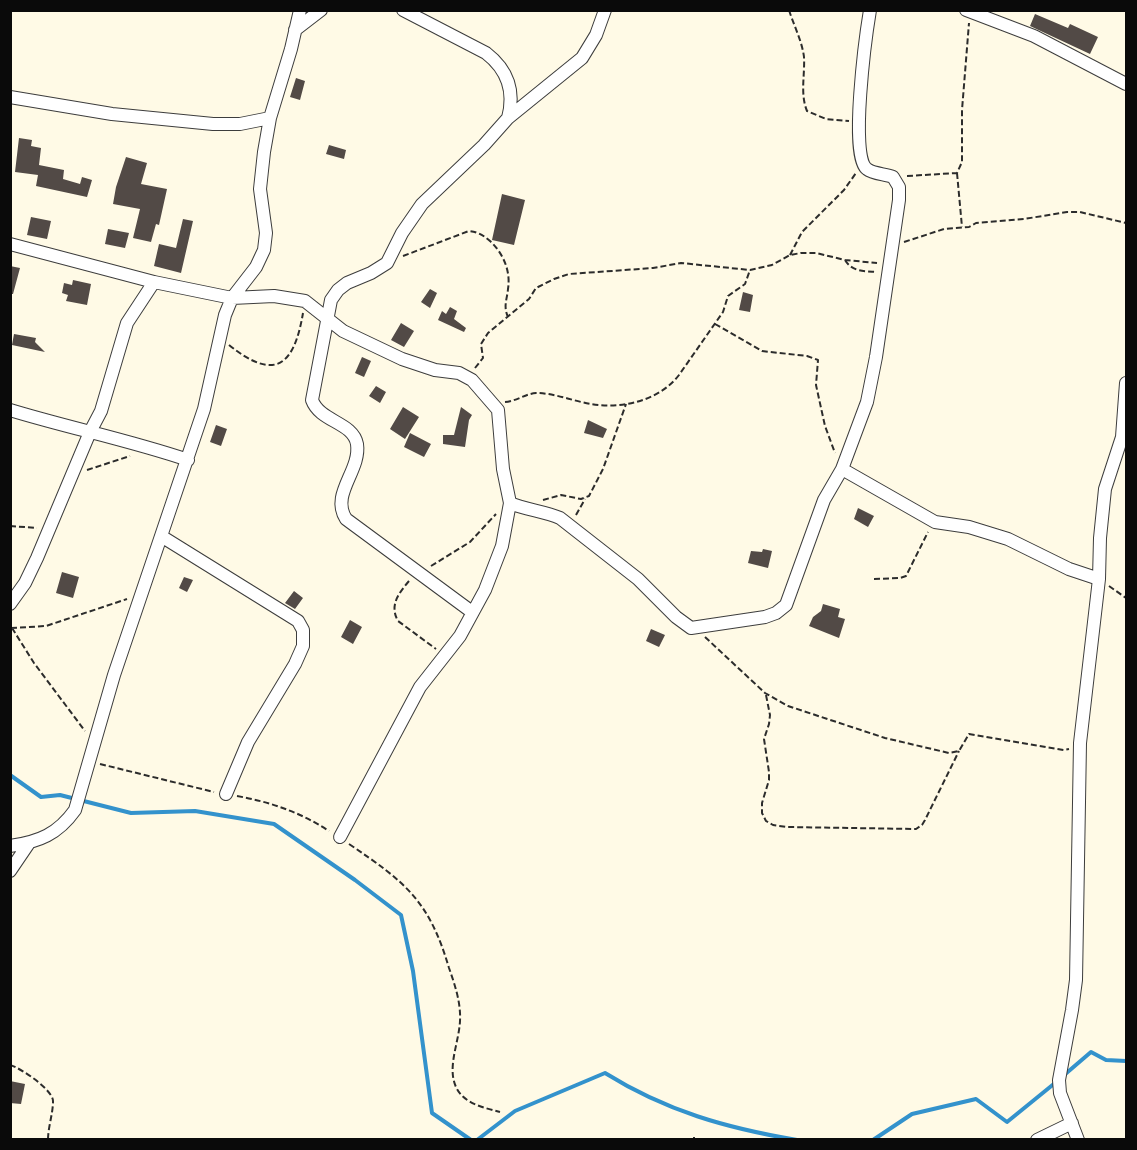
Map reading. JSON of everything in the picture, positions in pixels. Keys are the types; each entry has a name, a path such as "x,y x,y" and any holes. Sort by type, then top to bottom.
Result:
{"street":[{"path":"10,846 29,843 50,835 65,825 75,810 91,762 114,675 209,391 220,338 232,298 256,267 264,250 266,232 260,189 264,152 270,118 300,10"},
{"path":"295,30 321,10"},
{"path":"404,10 486,53 496,61 506,75 512,93 512,106 508,118"},
{"path":"472,612 398,555 346,519 342,512 341,496 354,467 357,443 352,433 315,409 312,400 331,300 347,283 387,263 402,233 422,204 508,118 582,58 596,35 605,10"},
{"path":"509,500 519,507 534,509 560,518 572,526 638,579 686,625 697,629 765,617 776,613 786,605 824,500 842,469 867,402 893,251 899,187 893,177 866,169 861,162 859,120 861,85 870,10"},
{"path":"968,11 1034,36 1126,84"},
{"path":"10,97 112,114 213,124 240,124 270,118"},
{"path":"10,244 154,282 232,298 274,296 306,301 343,331 402,359 435,370 459,373 472,380 492,402 500,417 503,469 509,500 501,546 494,567 460,636 420,687 340,837"},
{"path":"10,604 25,583 101,411 127,323 154,282"},
{"path":"1078,1140 1060,1092 1059,1080 1076,980 1080,744 1099,579 1105,489 1122,437 1126,383"},
{"path":"10,410 188,459"},
{"path":"842,469 935,522 969,527 1008,539 1069,568 1099,579"},
{"path":"161,536 298,621 303,630 303,646 249,742 226,794"},
{"path":"10,870 29,843"},
{"path":"1037,1140 1072,1123"}],"path":[{"path":"789,10 804,55 803,92 807,111 815,116 839,122 859,120"},
{"path":"962,227 957,173 962,162 962,110 968,11"},
{"path":"790,255 810,222 851,182 861,162"},
{"path":"893,177 957,173"},
{"path":"893,251 912,238 944,229 1067,212 1080,212 1126,223"},
{"path":"387,263 469,231 477,232 499,250 505,263 509,288 505,305 508,317"},
{"path":"472,380 476,367 483,358 481,344 483,339 529,299 536,288 569,274 653,268 681,263 750,270 772,265 790,255 801,253 816,253 890,268"},
{"path":"845,260 856,270 890,268"},
{"path":"492,402 513,401 537,393 593,404 626,404 658,394 673,384 723,312 728,296 745,284 750,270"},
{"path":"220,338 236,351 264,365 274,366 283,362 298,336 306,301"},
{"path":"715,324 762,351 807,356 818,360 816,385 821,410 842,469"},
{"path":"572,526 585,499 594,489 626,404"},
{"path":"69,481 91,468 115,462 148,447"},
{"path":"534,509 553,496 585,499"},
{"path":"444,656 398,621 395,616 394,603 400,591 419,573 470,542 509,500"},
{"path":"874,579 906,576 918,548 935,522"},
{"path":"10,526 50,527"},
{"path":"1099,579 1126,598"},
{"path":"11,628 46,626 141,594"},
{"path":"11,628 78,723 96,740"},
{"path":"697,629 765,693 788,706 885,738 949,753 959,751"},
{"path":"765,693 770,715 764,739 769,780 762,802 762,813 766,821 773,825 808,828 916,829 926,820 969,734 1064,750 1072,749 1080,744"},
{"path":"91,762 258,800 295,811 340,837 402,882 426,910 443,947 459,1004 460,1019 453,1080 458,1091 465,1098 478,1106 500,1112"},
{"path":"10,1065 18,1067 42,1085 51,1095 53,1102 48,1140"}],"building":[{"path":"1035,14 1068,28 1070,24 1098,37 1090,54 1030,26"},
{"path":"296,78 305,81 300,100 290,97"},
{"path":"19,138 32,140 31,146 41,148 39,165 64,170 63,179 80,184 82,177 92,180 87,197 36,186 38,175 15,172"},
{"path":"329,145 346,150 344,159 326,154"},
{"path":"126,157 147,163 141,184 167,189 159,225 156,224 151,242 133,238 140,209 113,204"},
{"path":"502,194 525,200 514,245 492,240"},
{"path":"31,217 51,221 47,239 27,235"},
{"path":"183,219 193,221 181,273 154,266 159,244 176,248"},
{"path":"108,229 129,233 125,248 105,244"},
{"path":"10,266 20,268 13,294 10,294"},
{"path":"73,280 91,284 87,305 66,301 68,295 62,293 64,283 72,285"},
{"path":"430,289 437,293 430,308 421,302"},
{"path":"743,292 753,295 750,312 739,310"},
{"path":"450,307 457,311 454,319 466,328 464,332 438,320 442,311 446,314"},
{"path":"401,323 414,331 404,347 391,340"},
{"path":"14,334 36,338 35,342 45,352 12,345"},
{"path":"362,357 371,361 364,377 355,373"},
{"path":"376,386 386,392 380,403 369,396"},
{"path":"403,407 419,417 405,439 390,429"},
{"path":"461,407 472,415 469,420 465,447 443,444 443,435 454,435"},
{"path":"588,420 607,429 603,438 584,433"},
{"path":"216,425 227,429 221,446 210,442"},
{"path":"410,433 431,444 424,457 404,447"},
{"path":"858,508 874,516 868,527 854,519"},
{"path":"763,549 772,551 768,568 748,563 751,551 762,552"},
{"path":"62,572 79,577 73,598 56,593"},
{"path":"184,577 193,580 187,592 179,588"},
{"path":"294,591 303,598 295,609 285,603"},
{"path":"823,604 840,609 838,617 845,619 839,638 809,626 813,617 821,611"},
{"path":"350,620 362,627 353,644 341,637"},
{"path":"651,629 665,635 659,647 646,641"},
{"path":"10,1081 25,1084 21,1104 10,1103"}],"waterway":[{"path":"10,775 41,797 60,795 131,813 195,811 274,824 401,915 413,971 432,1113 471,1140"},
{"path":"1063,1076 1091,1052 1106,1060 1126,1061"},
{"path":"477,1140 515,1111 605,1073 674,1108 721,1124 797,1140"},
{"path":"873,1140 912,1114 976,1099 1007,1122 1055,1083"}]}
